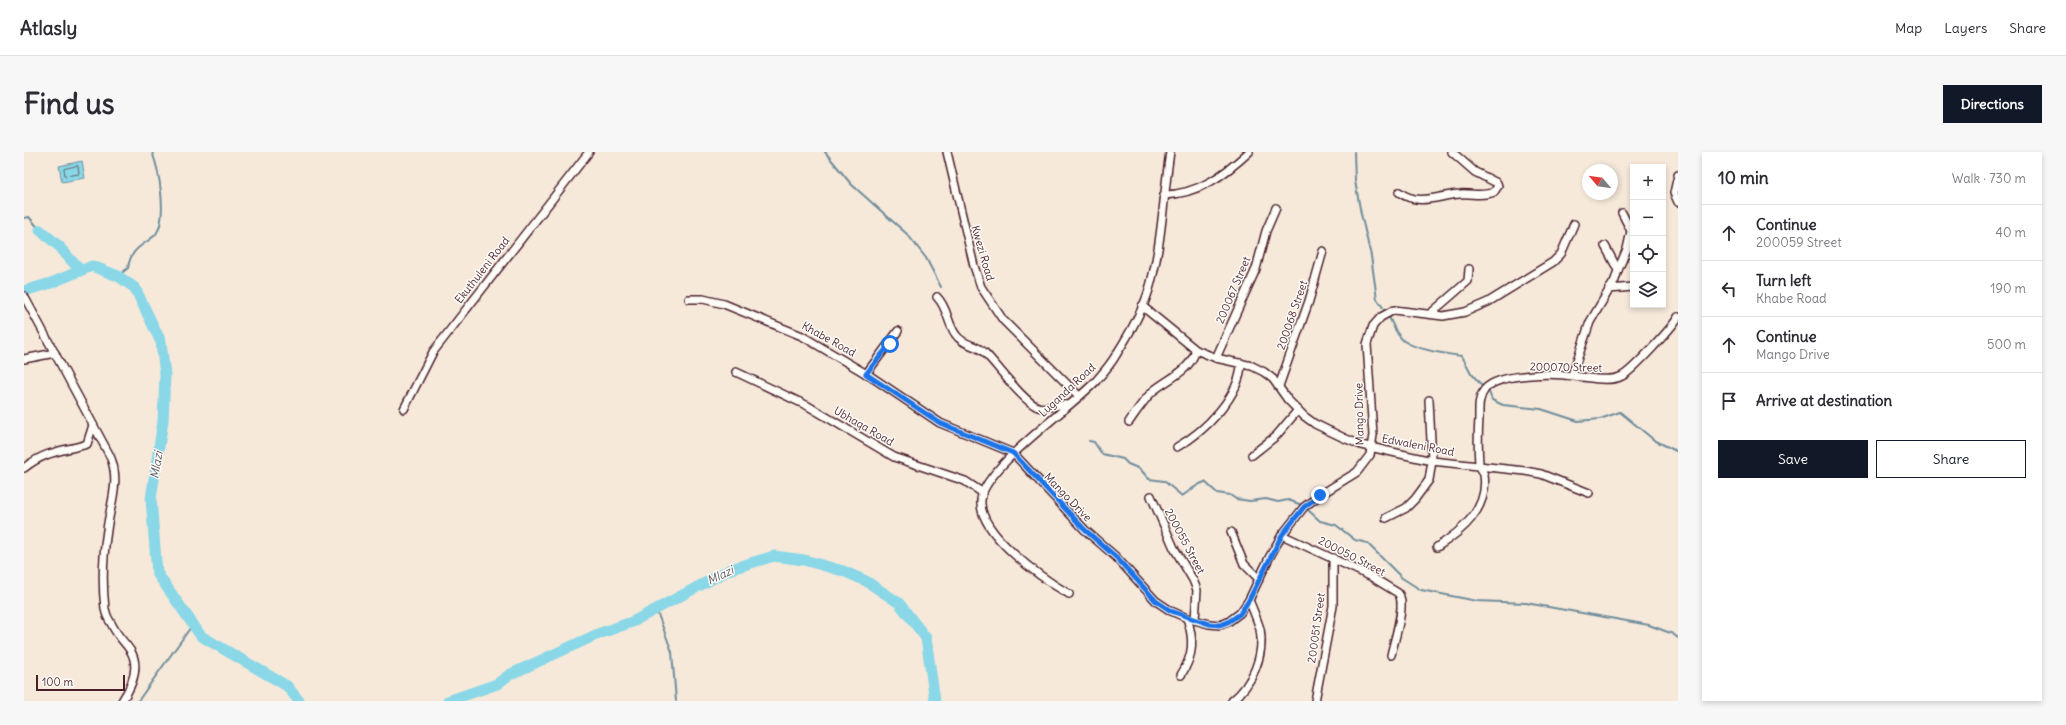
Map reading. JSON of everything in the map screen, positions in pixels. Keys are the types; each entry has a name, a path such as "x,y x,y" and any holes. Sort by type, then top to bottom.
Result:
{"street":[{"name":"Ekuthuleni Road","path":"404,409 434,352 589,152"},
{"name":"Kwezi Road","path":"947,152 974,266 981,287 1003,320 1080,396"},
{"name":"Luganda Road","path":"983,493 1013,453 1096,381 1116,355 1142,306 1153,272 1170,152"},
{"path":"1164,195 1186,192 1210,183 1249,152"},
{"path":"1399,192 1411,198 1430,199 1460,194 1490,194 1494,192 1498,186 1494,180 1475,172 1456,153"},
{"path":"1678,175 1674,193 1678,202"},
{"name":"200067 Street","path":"1216,358 1256,269 1266,231 1276,208"},
{"path":"1572,375 1590,322 1609,289 1616,280 1618,270 1627,249 1631,231 1622,213"},
{"name":"Mango Drive","path":"1013,453 1085,530 1116,557 1156,601 1171,611 1187,618 1214,625 1228,622 1240,614 1249,600 1282,535 1304,507 1311,500 1358,472 1365,464 1372,447 1367,344 1373,326 1382,317 1394,310 1452,316 1466,312 1488,302 1510,289 1527,276 1553,262 1561,254 1574,224"},
{"path":"1605,246 1618,270"},
{"name":"200068 Street","path":"1279,386 1309,301 1323,251"},
{"path":"1430,314 1468,281 1469,269"},
{"path":"1609,289 1630,287"},
{"path":"24,296 115,469 115,489 107,530 103,584 105,611 115,632 131,652 134,664 135,676 122,701"},
{"path":"937,297 946,309 956,335 969,345 982,351 1007,380 1031,403 1043,408 1062,404 1068,405"},
{"name":"Khabe Road","path":"689,299 696,298 712,300 777,325 825,348 940,423 1013,453"},
{"name":"Edwaleni Road","path":"1142,306 1196,350 1216,358 1241,363 1264,372 1279,386 1298,410 1315,424 1329,432 1361,445 1432,461 1541,474 1589,493"},
{"name":"200070 Street","path":"1480,467 1479,408 1480,399 1488,387 1505,380 1526,376 1572,375 1604,378 1622,376 1676,324 1678,317"},
{"path":"866,374 898,331"},
{"path":"1129,422 1153,392 1183,371 1191,361 1196,350"},
{"path":"24,359 55,353"},
{"path":"1177,447 1221,411 1238,381 1241,363"},
{"name":"Ubhaqa Road","path":"736,372 808,406 894,457 953,476 965,481 983,493"},
{"path":"1386,518 1406,508 1424,490 1429,480 1432,461 1429,400"},
{"path":"1252,455 1276,436 1298,410"},
{"path":"24,468 33,461 52,452 87,444 93,425"},
{"path":"1437,547 1463,529 1478,509 1484,487 1484,476 1480,467"},
{"path":"983,493 981,500 985,517 1002,542 1031,568 1069,594"},
{"name":"200055 Street","path":"1151,496 1174,548 1194,580 1197,590 1195,620"},
{"path":"1231,532 1244,564 1259,579"},
{"name":"200050 Street","path":"1282,535 1333,558 1394,590 1401,597 1402,607 1392,655"},
{"name":"200051 Street","path":"1315,701 1332,606 1333,558"},
{"path":"1232,701 1248,685 1258,658 1260,631 1249,600"},
{"path":"1181,674 1186,666 1193,638 1187,618"}],"water":[{"path":"82,161 85,178 62,182 59,166"}],"waterway":[{"path":"118,276 128,268 130,258 135,251 155,236 160,226 162,205 160,181 152,152"},
{"path":"825,152 851,184 908,235 926,258 941,287"},
{"path":"1354,152 1355,181 1371,256 1377,299 1386,312"},
{"path":"24,218 29,217 40,230"},
{"path":"40,230 60,247"},
{"path":"63,251 80,270"},
{"name":"Mlazi","path":"24,291 51,283 92,266 118,276 135,288 161,342 165,375 163,421 151,499 157,573 201,636 287,686 299,701"},
{"path":"1389,317 1395,330 1404,341 1416,347 1462,356 1471,373 1483,387"},
{"path":"1489,392 1492,400 1503,405 1541,409 1578,421 1600,419 1620,412 1654,440 1678,452"},
{"path":"1089,441 1094,442 1102,454 1123,459 1128,464 1140,469 1149,479 1164,481 1182,496 1196,486 1205,482 1217,493 1230,495 1236,499 1250,501 1266,499 1278,502 1288,500 1302,505"},
{"path":"1307,509 1320,521 1336,525 1355,540 1367,543 1402,578 1421,590 1477,601 1526,603 1649,625 1673,634 1678,638"},
{"name":"Mlazi","path":"448,701 497,684 509,675 598,634 632,622 731,569 774,556 804,560 843,571 866,581 899,603 926,638 935,701"},
{"path":"656,609 672,652 676,701"},
{"path":"138,701 193,624"}],"route":[{"path":"890,344 866,374 940,423 1013,453 1085,530 1116,557 1143,589 1156,601 1171,611 1187,618 1209,624 1220,625 1228,622 1240,614 1249,600 1282,535 1304,507 1311,500 1320,495"}]}
